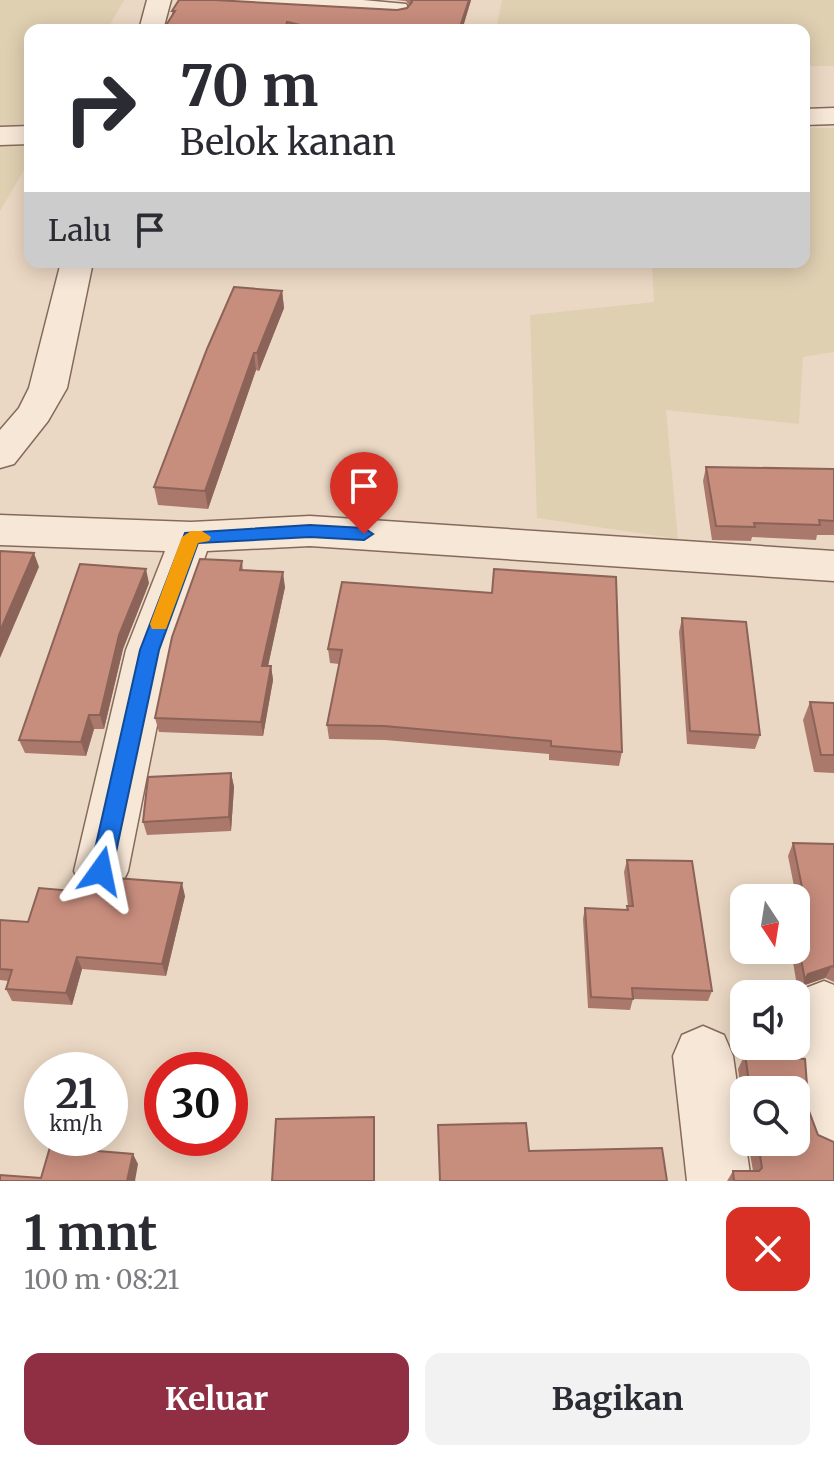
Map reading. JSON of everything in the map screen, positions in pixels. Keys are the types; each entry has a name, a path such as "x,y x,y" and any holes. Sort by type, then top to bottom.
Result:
{"street":[{"path":"153,24 159,0"},
{"path":"220,0 397,9"},
{"path":"810,117 834,116"},
{"path":"0,136 24,135"},
{"path":"0,455 35,413 48,388 76,268"},
{"path":"0,530 191,537 310,531 834,566"},
{"path":"101,871 149,650 191,537"},
{"path":"824,1009 834,1125"},
{"path":"703,1056 719,1181"}],"shaded area":[{"path":"0,0 124,0 110,24 24,24 24,170 0,211"},
{"path":"502,0 834,0 834,66 810,66 810,24 497,24"},
{"path":"810,128 834,128 834,352 803,357 799,424 666,410 678,539 537,518 530,315 654,302 652,268 810,268"}],"building":[{"path":"179,0 397,10 407,8 411,0 469,0 461,24 167,24 175,11 172,11"},
{"path":"234,287 282,291 257,353 254,353 205,491 154,487 207,349"},
{"path":"706,467 834,469 834,521 819,520 820,525 754,523 755,527 716,526"},
{"path":"0,551 34,553 0,631"},
{"path":"200,559 242,561 240,570 283,572 262,666 271,666 261,722 155,718 172,637"},
{"path":"80,564 146,569 119,635 100,715 89,715 81,742 19,740"},
{"path":"494,569 616,577 622,752 551,746 551,741 384,726 327,725 342,650 328,649 342,582 492,593"},
{"path":"682,618 746,622 760,735 690,731"},
{"path":"810,702 834,703 834,755 821,755"},
{"path":"231,773 229,817 143,822 148,777"},
{"path":"793,843 834,844 834,967 808,974 805,980 802,964 810,964 810,884 801,884"},
{"path":"627,860 692,861 712,991 632,988 633,999 591,997 585,908 628,910 627,906 633,906"},
{"path":"115,878 182,883 162,964 77,957 66,993 6,989 12,970 0,969 0,920 28,922 39,888 108,894"},
{"path":"746,1060 805,1060 806,1076 748,1076"},
{"path":"810,1114 818,1135 834,1142 834,1181 734,1181 733,1171 759,1171 762,1168 760,1156 810,1156"},
{"path":"374,1117 374,1181 272,1181 276,1119"},
{"path":"526,1123 529,1151 662,1148 667,1181 440,1181 438,1125"},
{"path":"133,1154 127,1181 0,1181 0,1175 41,1178 47,1156"}],"slow traffic":[{"path":"159,624 191,537 202,537"}],"route":[{"path":"101,871 149,650 191,537 310,531 364,534"}]}
